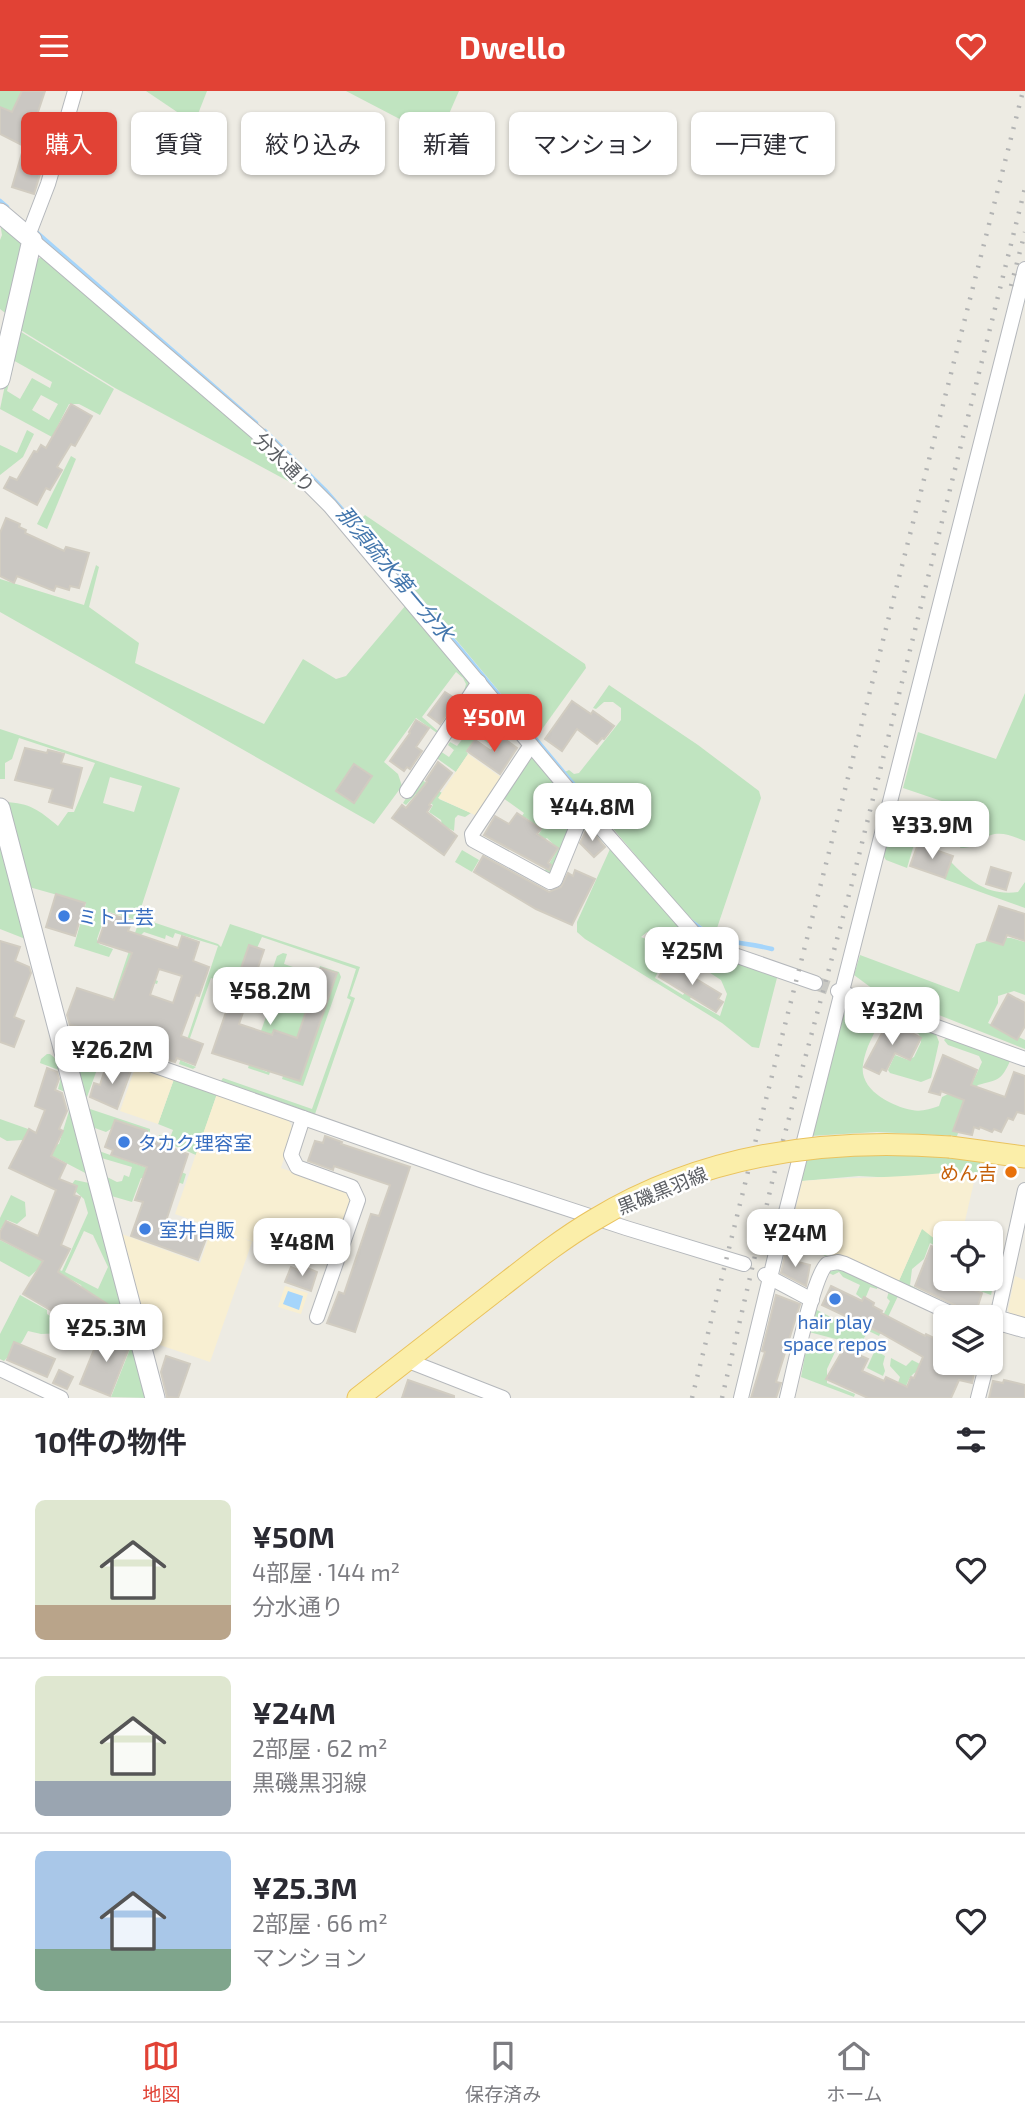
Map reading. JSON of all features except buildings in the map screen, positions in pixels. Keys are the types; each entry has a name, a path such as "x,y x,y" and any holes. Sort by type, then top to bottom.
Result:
{"main road":[{"name":"黒磯黒羽線","path":"358,1398 498,1289 595,1219 646,1192 710,1169 776,1153 838,1144 907,1143 1025,1157"}],"street":[{"path":"0,379 30,238 75,91"},
{"path":"0,213 30,238"},
{"name":"分水通り","path":"30,238 257,433 345,523 584,809 698,938 723,951 815,983"},
{"path":"741,1398 767,1277 1025,269"},
{"path":"407,791 479,682"},
{"path":"531,745 472,834 473,839 550,882 555,880 584,809"},
{"path":"0,808 155,1398"},
{"path":"841,992 1025,1059"},
{"path":"59,1033 574,1212 744,1264"},
{"path":"303,1118 291,1155 297,1167 352,1187 358,1200 317,1317"},
{"path":"1000,1305 1021,1229 1025,1190"},
{"path":"787,1398 823,1266 838,1262 933,1305"},
{"path":"767,1277 812,1300"},
{"path":"1003,1328 1025,1328"},
{"path":"406,1360 503,1398"},
{"path":"0,1369 61,1398"},
{"path":"978,1398 984,1375"}],"green space":[{"path":"0,91 22,91 14,113 0,107"},
{"path":"146,91 207,91 199,112 177,112"},
{"path":"346,91 459,91 450,112 399,112 399,119"},
{"path":"0,223 18,238 21,245 8,315 0,309"},
{"path":"44,256 213,397 300,483 299,487 115,388 19,329 35,260"},
{"path":"18,330 114,389 100,415 79,404 69,404 52,437 0,409 9,366 13,368 7,391 20,399 32,378 50,388 52,382 11,359","holes":["41,395 58,404 49,420 32,410"]},
{"path":"27,430 34,434 23,457 0,475 0,445 17,453"},
{"path":"71,456 76,459 47,529 37,524"},
{"path":"365,515 585,664 586,668 540,732 532,731 357,523"},
{"path":"96,565 99,567 89,607 139,643 135,663 264,724 303,659 336,679 346,676 406,605 473,683 468,693 464,691 466,684 456,672 422,717 440,733 416,718 384,762 398,774 402,786 374,824 0,612 0,579 84,605","holes":["354,764 372,776 354,803 345,797 350,790 341,784"]},
{"path":"609,685 698,745 759,791 761,798 716,931 700,925 677,904 565,772 569,770 574,774 579,773 621,720 621,708 613,702 604,702 596,709 593,708"},
{"path":"1025,693 1025,841 998,834 967,848 960,848 971,811 903,788 918,732 996,759"},
{"path":"482,695 505,723 488,743 481,738 475,739 456,772 435,757 440,751 449,757 454,750 448,745 450,742 457,746 470,729 478,735 493,715 479,702 461,723 458,720 477,696"},
{"path":"0,729 180,788 138,917 221,947 230,924 360,967 350,996 355,998 315,1114 221,1081 223,1078 312,1109 351,1000 347,998 356,969 262,937 257,948 249,945 235,986 211,978 182,1061 196,1067 193,1069 179,1064 218,946 175,933 173,938 166,935 165,939 144,932 140,936 129,971 158,981 157,984 124,973 120,982 125,983 112,1007 101,1039 139,921 106,913 97,939 99,944 113,949 109,957 74,946 86,903 29,887 5,802 34,808 58,826 68,812 74,812 95,763 19,738 12,759 5,763 5,779 0,779","holes":["110,777 142,786 134,812 103,803"]},
{"path":"534,757 578,809 549,875 544,872 558,849 547,838 530,848 542,829 526,818 510,833 524,813 503,798 528,758"},
{"path":"419,778 442,793 439,799 471,813 455,818 454,831 442,825 441,820 429,812 433,805 419,794 406,805 403,803"},
{"path":"590,822 693,940 778,974 759,1048 752,1047 722,1023 577,932 577,922 610,849 589,827 583,831 581,829 585,823","holes":["647,932 721,980 727,994 720,1016 690,999 697,985 692,981 683,995 655,978 665,957 648,940 641,937"]},
{"path":"895,826 904,828 915,841 907,868 886,860 883,855 886,839"},
{"path":"0,837 28,940 0,929"},
{"path":"462,850 479,860 472,872 455,862"},
{"path":"950,861 972,881 997,892 1018,892 1025,882 1025,908 944,879"},
{"path":"997,938 1025,942 1025,995 1014,991 998,996 998,1003 988,1023 1025,1040 1025,1049 873,989 854,975 860,955 959,992 976,944"},
{"path":"287,954 284,964 317,975 320,966 339,972 341,977 303,1086 282,1079 285,1070 272,1066 269,1075 248,1068 249,1065 257,1067 268,1034 261,1031 282,971 273,968 277,956","holes":["321,968 336,973 300,1081","273,1031 281,1034 267,1072 260,1069"]},
{"path":"846,999 935,1032 939,1042 931,1078 921,1082 890,1073 888,1070 895,1055 908,1060 914,1057 921,1042 919,1034 888,1018 882,1018 868,1046 863,1065 866,1082 878,1095 904,1108 919,1111 936,1107 942,1097 962,1087 971,1086 982,1062 979,1056 948,1045 944,1040 949,1035 1011,1059 999,1078 978,1085 973,1090 957,1136 877,1132 810,1136"},
{"path":"75,1043 103,1053 87,1097 82,1095 71,1045"},
{"path":"47,1054 62,1064 89,1175 22,1140 7,1141 0,1137 0,1119 31,1130 34,1136 55,1145 59,1144 69,1111 65,1092 58,1089 61,1077 59,1070 40,1063"},
{"path":"174,1079 217,1094 196,1155 169,1145 153,1150 159,1135 170,1138 173,1130 158,1124"},
{"path":"87,1108 150,1129 150,1132 122,1126 106,1132 92,1127"},
{"path":"96,1150 176,1178 179,1171 186,1174 183,1184 163,1177 158,1181 141,1178 132,1202 108,1195 104,1178 122,1181 124,1175 129,1177 132,1167 98,1157"},
{"path":"857,1153 981,1160 978,1172 896,1178 859,1176 802,1181 798,1179 803,1158"},
{"path":"75,1180 89,1183 126,1311 103,1322 99,1322 81,1285 68,1278 64,1285 37,1270 29,1277 0,1261 0,1240 62,1271 88,1213 84,1199 75,1191 77,1186 72,1184","holes":["84,1231 93,1235 108,1267 98,1289 65,1272"]},
{"path":"11,1195 25,1202 26,1216 17,1224 7,1220 0,1230 0,1218"},
{"path":"922,1228 933,1237 933,1245 930,1243 924,1259 912,1269 910,1285 945,1305 898,1283"},
{"path":"791,1229 814,1237 830,1254 825,1256 804,1240 788,1239"},
{"path":"837,1267 878,1285 877,1289 870,1287 865,1299 877,1328 890,1301 887,1298 889,1291 898,1296 879,1336 850,1322 862,1299 856,1294 860,1285 843,1277 839,1272 833,1275 829,1273"},
{"path":"20,1295 47,1310 47,1314 66,1326 64,1333 41,1334 28,1331 22,1342 4,1361 0,1359 0,1334"},
{"path":"815,1309 866,1335 862,1341 851,1343 809,1332"},
{"path":"119,1321 130,1326 149,1398 111,1397 130,1349 128,1337 120,1334 115,1340 101,1334"},
{"path":"808,1339 829,1346 835,1352 827,1369 827,1383 855,1394 854,1397 801,1377"},
{"path":"875,1350 885,1356 883,1376 867,1368"},
{"path":"891,1358 906,1366 912,1360 930,1369 913,1374 902,1398 893,1397 900,1377 890,1366"}],"sand":[{"path":"468,754 502,778 477,816 438,798"},
{"path":"136,1065 174,1079 158,1124 120,1111"},
{"path":"217,1094 288,1118 293,1130 281,1168 345,1190 350,1202 334,1247 302,1236 295,1256 239,1237 252,1242 210,1362 148,1341 119,1233 200,1263 212,1227 175,1214"},
{"path":"976,1173 965,1221 933,1221 933,1238 922,1229 898,1283 855,1261 830,1254 814,1237 791,1229 802,1181"},
{"path":"1015,1276 1025,1280 1025,1318 1009,1313 1008,1309"},
{"path":"285,1286 308,1293 301,1314 278,1307"}],"water":[{"path":"288,1291 303,1296 299,1310 283,1304"}],"waterway":[{"name":"那須疏水第一分水","path":"0,201 7,207"},
{"name":"那須疏水第一分水","path":"35,231 256,423"},
{"name":"那須疏水第一分水","path":"265,431 325,490 376,548 610,828"},
{"name":"那須疏水第一分水","path":"692,922 722,939 772,949"}],"tunnel":[{"path":"815,983 838,991"}],"railway":[{"path":"692,1398 1023,91"},
{"path":"722,1398 773,1178 851,887 1025,188"},
{"path":"1011,286 1025,232"}],"place":[{"name":"ミト工芸","path":"64,916"},
{"name":"タカク理容室","path":"124,1142"},
{"name":"めん吉","path":"1011,1172"},
{"name":"室井自販","path":"145,1229"},
{"name":"hair play space repos","path":"835,1299"}]}
